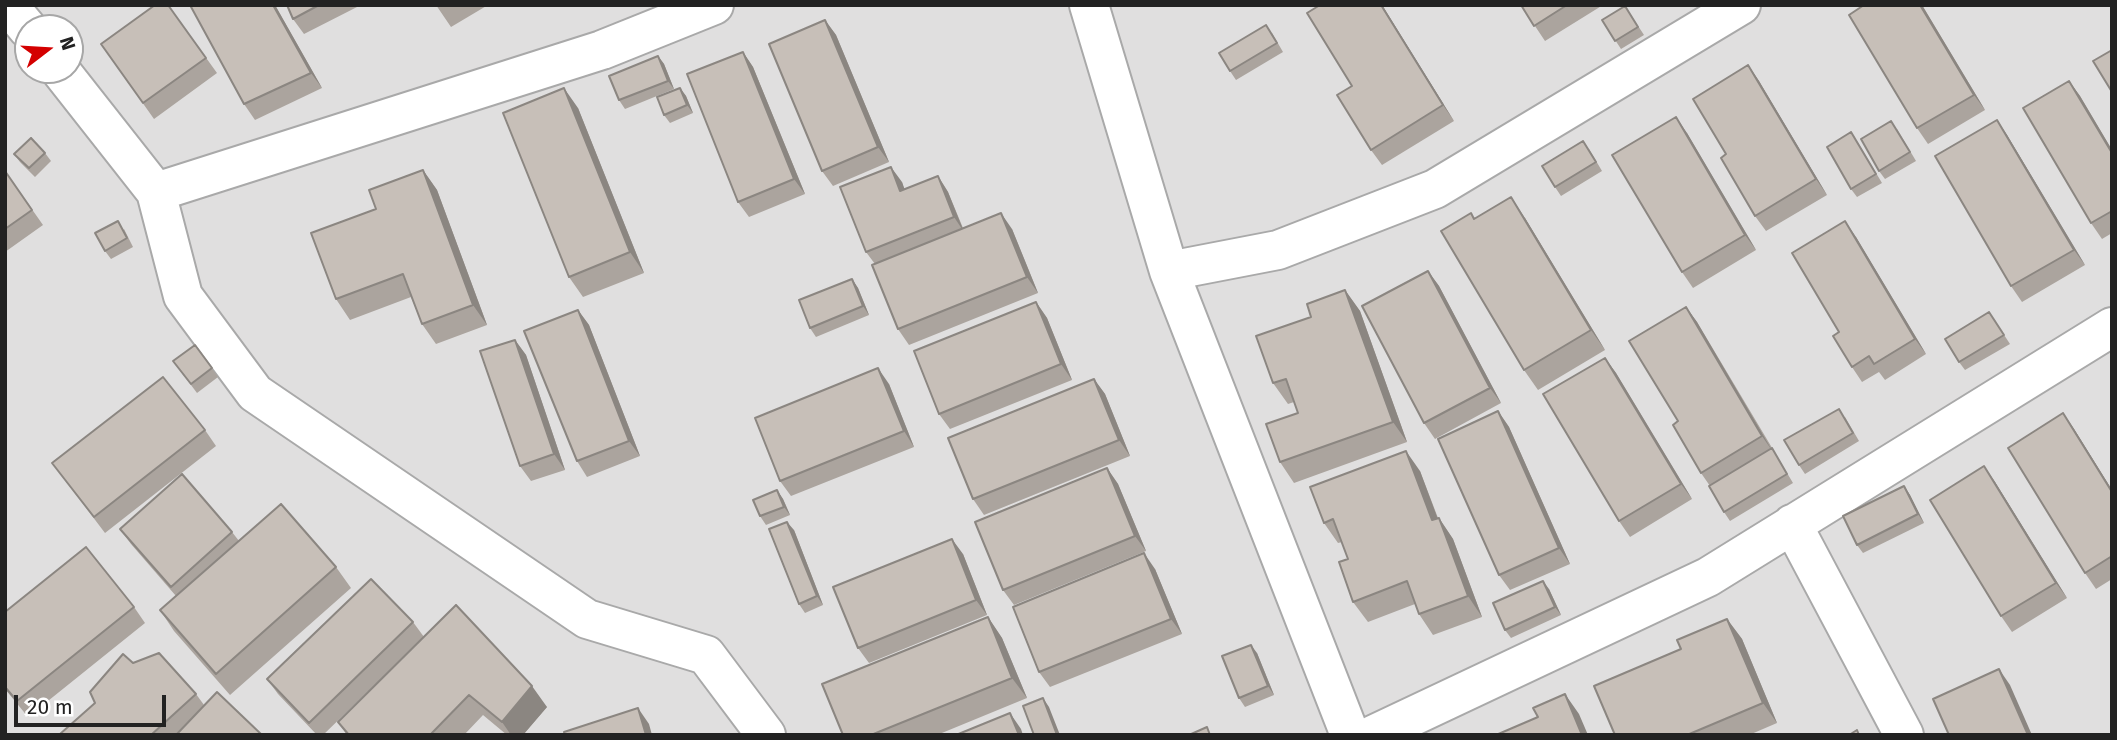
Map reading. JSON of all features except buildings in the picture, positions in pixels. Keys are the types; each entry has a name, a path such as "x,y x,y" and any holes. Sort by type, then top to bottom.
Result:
{"street":[{"path":"156,192 602,50 714,5"},
{"path":"1089,5 1169,271 1350,735"},
{"path":"1169,271 1278,250 1435,189 1741,5"},
{"path":"71,84 156,192 183,296 255,393 587,619 706,655 766,735"},
{"path":"1373,735 1708,577 2112,327"},
{"path":"1792,524 1904,735"}],"shaded area":[{"path":"5,5 2112,5 2112,735 5,735"}]}
